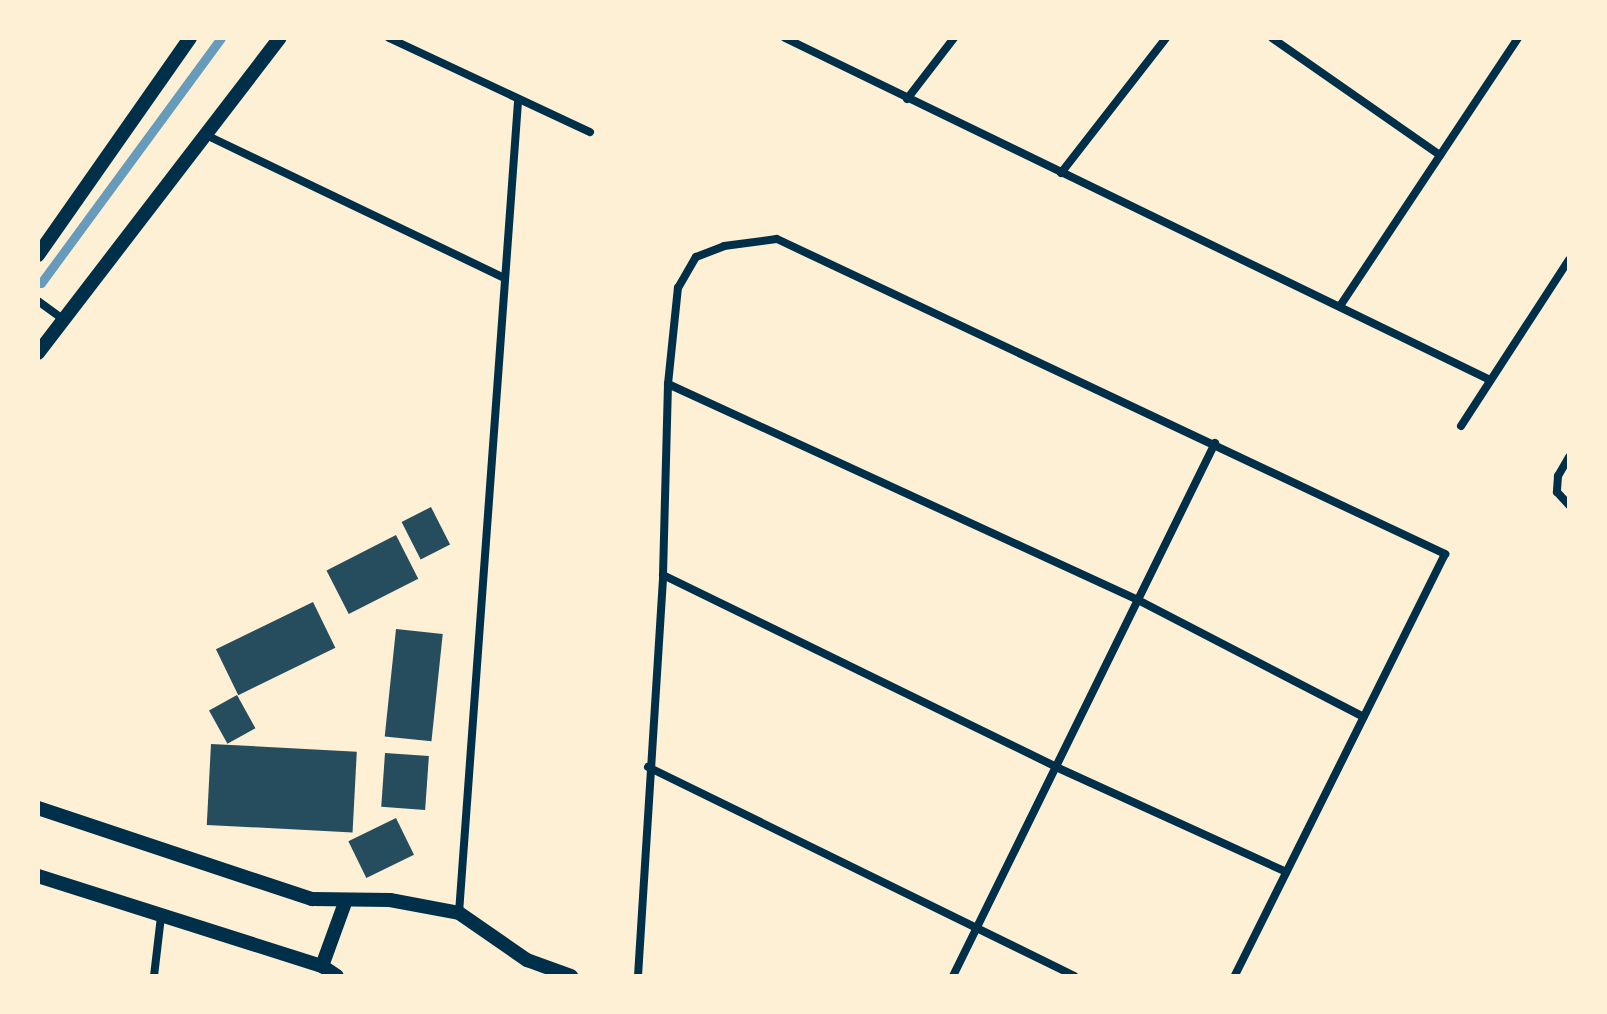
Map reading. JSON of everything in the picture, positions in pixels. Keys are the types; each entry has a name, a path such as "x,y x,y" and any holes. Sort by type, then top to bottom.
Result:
{"street":[{"path":"38,255 190,38"},
{"path":"40,347 280,38"},
{"path":"389,38 518,101 590,132"},
{"path":"785,38 1490,380"},
{"path":"907,99 954,38"},
{"path":"1061,173 1166,38"},
{"path":"1272,38 1440,155"},
{"path":"1340,306 1518,38"},
{"path":"459,913 518,101"},
{"path":"206,135 505,278"},
{"path":"638,976 648,767 663,575 668,384 678,288 696,257 724,246 777,239 1445,554 1235,976"},
{"path":"1461,426 1569,260"},
{"path":"38,301 63,319"},
{"path":"668,384 1138,600 1364,717"},
{"path":"953,976 1215,443"},
{"path":"1569,457 1558,476 1557,492 1569,505"},
{"path":"663,575 1056,767 1286,872"},
{"path":"648,767 1074,976"},
{"path":"38,808 312,899 390,900 459,913 527,960 571,976"},
{"path":"38,876 322,966 337,976"},
{"path":"322,966 346,900"},
{"path":"154,976 161,916"},
{"path":"521,976 527,960"}],"building":[{"path":"431,507 450,544 421,559 402,522"},
{"path":"396,535 418,579 349,614 327,570"},
{"path":"313,602 335,648 238,695 216,649"},
{"path":"396,629 443,634 431,741 385,736"},
{"path":"237,695 255,728 227,744 209,711"},
{"path":"211,744 357,752 353,833 207,825"},
{"path":"385,753 429,756 425,810 381,807"},
{"path":"396,818 414,855 366,878 348,841"}],"waterway":[{"path":"41,283 221,38"}]}
